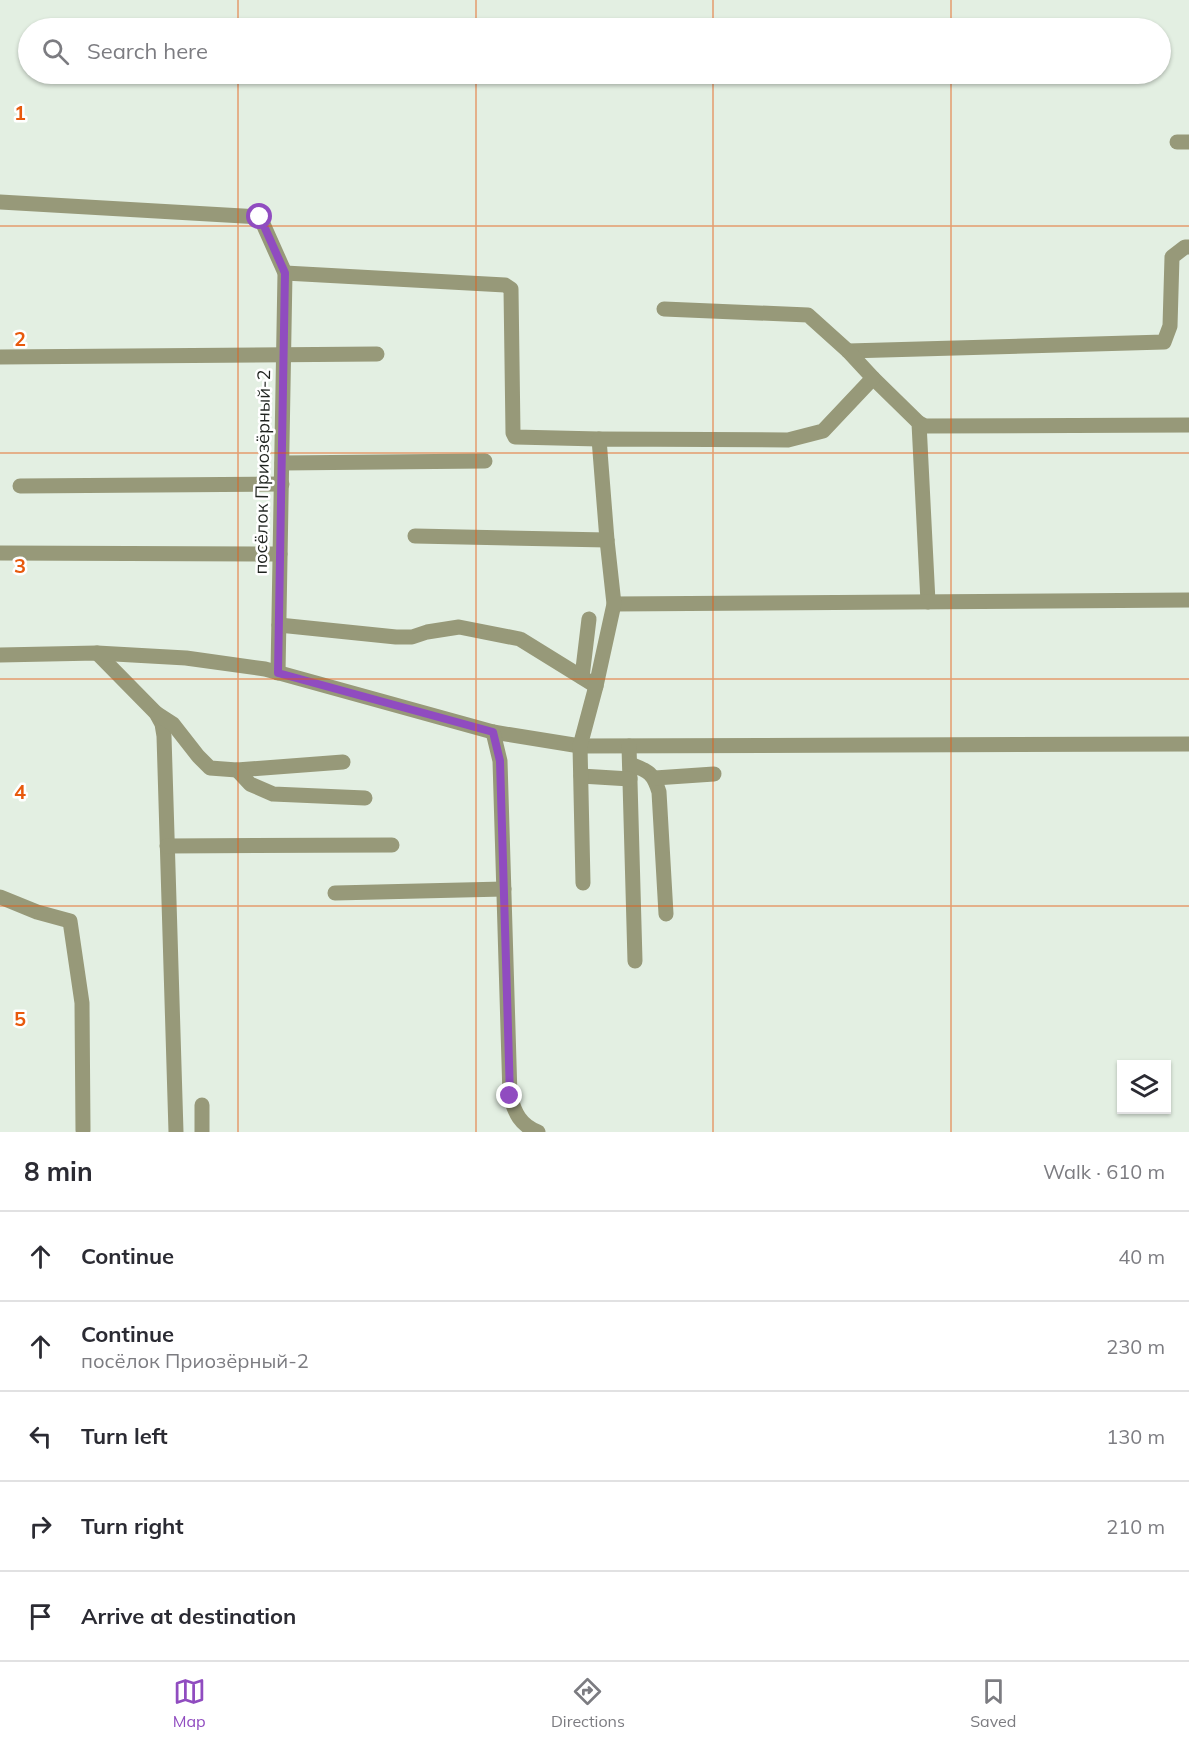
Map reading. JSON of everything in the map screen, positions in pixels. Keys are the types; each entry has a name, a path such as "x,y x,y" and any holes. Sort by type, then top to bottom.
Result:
{"street":[{"path":"0,202 260,217 285,273 505,285 511,289 513,433 515,437 788,440 823,431 873,378"},
{"path":"848,351 1164,342 1170,326 1172,257 1185,247 1189,247"},
{"name":"посёлок Приозёрный-2","path":"278,673 285,273"},
{"path":"664,309 808,315 848,351 919,423 925,426 1189,425"},
{"path":"0,357 377,354"},
{"path":"919,423 928,602"},
{"path":"583,883 580,746 614,604 599,439"},
{"path":"282,462 485,461"},
{"path":"20,486 282,484"},
{"path":"415,536 607,540"},
{"path":"0,553 280,554"},
{"path":"614,604 1189,600"},
{"path":"582,677 590,619"},
{"path":"279,624 396,637 412,637 459,627 520,639 596,686"},
{"path":"97,653 156,713 172,724 210,768 237,770 343,762"},
{"path":"0,655 97,653 186,658 265,669 493,732 580,746 1189,744"},
{"path":"156,713 162,724 164,736 176,1132"},
{"path":"493,732 500,761 510,1096 515,1113 531,1131"},
{"path":"629,746 635,961"},
{"path":"237,770 249,784 273,794 364,798"},
{"path":"581,776 648,771 655,778 658,792 666,914"},
{"path":"655,778 714,774"},
{"path":"167,846 392,845"},
{"path":"335,893 504,890"},
{"path":"0,897 37,912 70,921 82,1003 83,1130"},
{"path":"202,1105 202,1132"}],"route":[{"path":"260,217 285,273 278,673 493,732 500,761 510,1096"}]}
